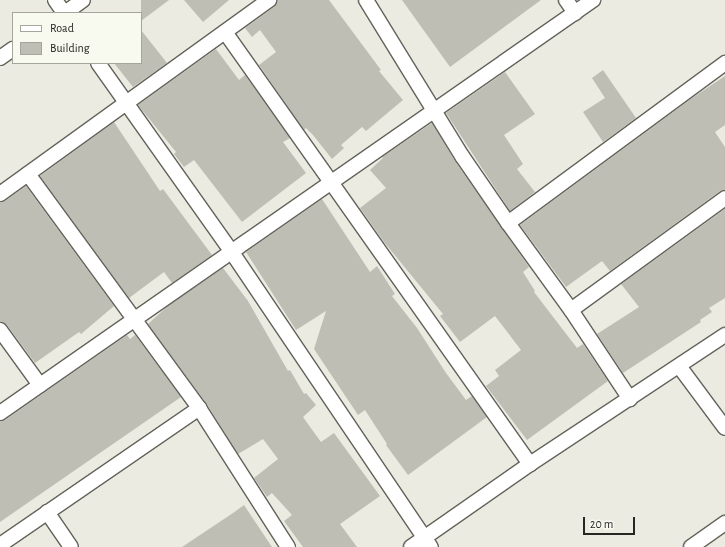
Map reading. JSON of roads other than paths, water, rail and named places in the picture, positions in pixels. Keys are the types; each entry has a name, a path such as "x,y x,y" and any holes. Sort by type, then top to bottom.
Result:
{"street":[{"path":"55,0 63,12"},
{"path":"65,12 83,0"},
{"path":"0,194 126,105 270,0"},
{"path":"366,0 462,156 571,310 630,400"},
{"path":"566,0 574,13"},
{"path":"0,413 593,0"},
{"path":"225,32 530,464"},
{"path":"0,58 12,50"},
{"path":"508,223 725,63"},
{"path":"99,64 126,105 232,251 427,542"},
{"path":"28,174 199,408 288,547"},
{"path":"571,310 725,198"},
{"path":"0,330 40,385"},
{"path":"411,547 427,542 530,464 630,400 725,335"},
{"path":"679,366 725,428"},
{"path":"0,545 199,408"},
{"path":"47,512 71,547"},
{"path":"692,547 723,529"}]}
